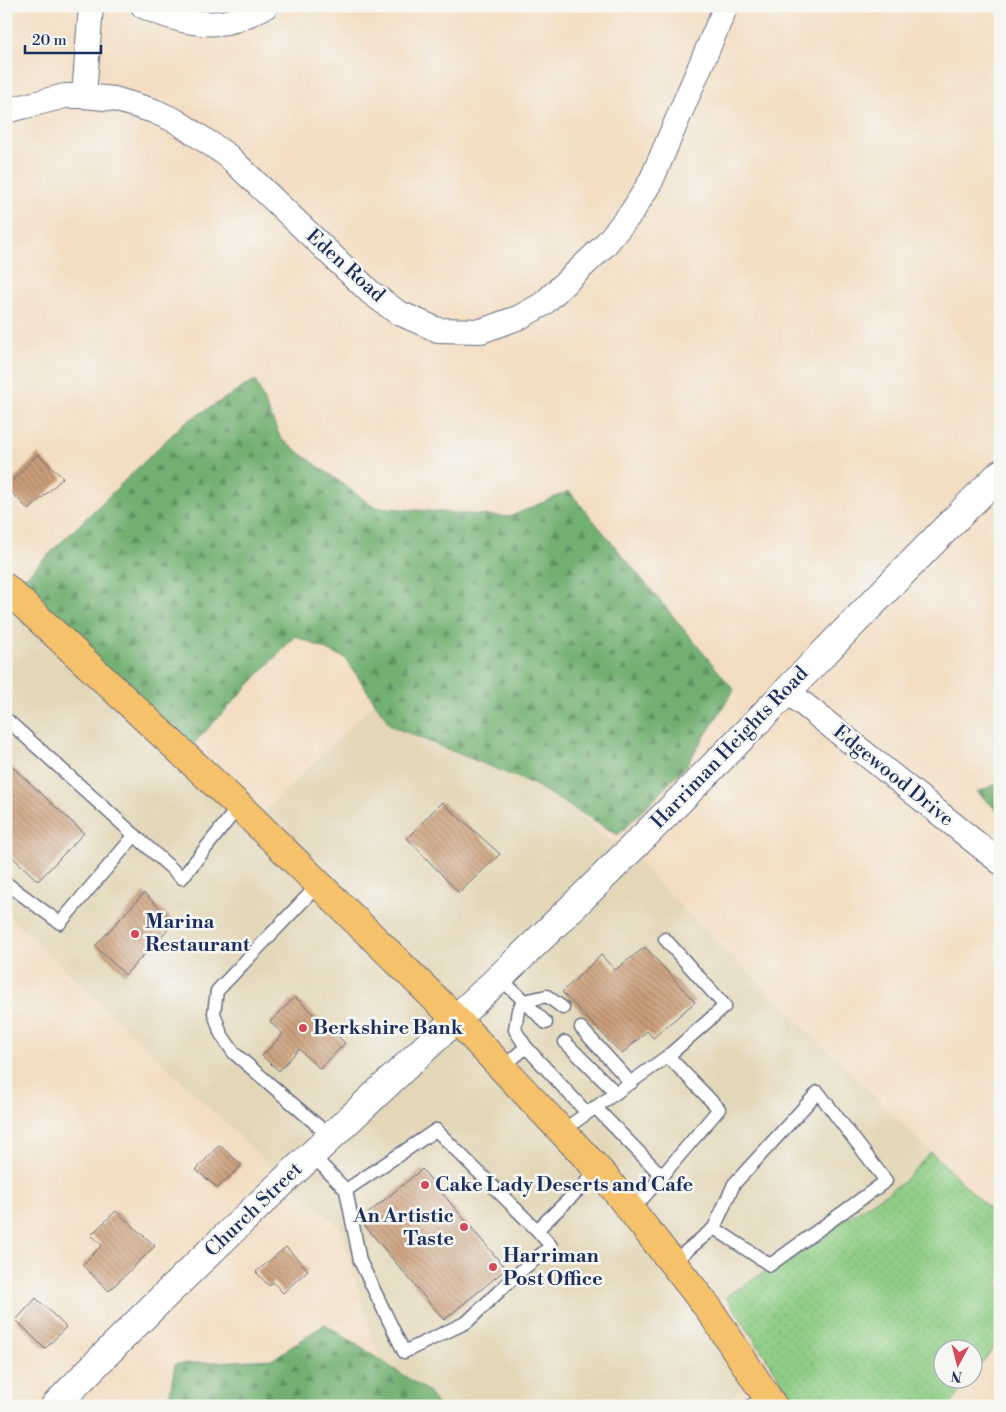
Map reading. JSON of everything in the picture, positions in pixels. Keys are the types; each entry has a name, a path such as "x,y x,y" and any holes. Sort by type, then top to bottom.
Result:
{"main road":[{"path":"6,588 239,806 319,884 456,1019 599,1170 709,1308 764,1403"}],"street":[{"path":"84,96 91,6"},
{"path":"143,6 158,13 189,21 211,24 227,22 266,6"},
{"name":"Eden Road","path":"6,111 65,96 84,96 114,100 154,111 176,121 228,155 370,292 397,312 438,330 481,331 520,317 543,304 604,246 632,212 651,181 726,6"},
{"name":"Harriman Heights Road","path":"456,1019 614,867 1000,474"},
{"name":"Edgewood Drive","path":"786,690 1000,862"},
{"name":"Church Street","path":"55,1406 128,1330 456,1019"}],"lane":[{"path":"6,719 182,878 239,806"},
{"path":"6,883 60,923 135,835"},
{"path":"319,884 217,991 214,1014 222,1034 234,1053 322,1146 346,1190 360,1261 395,1337 404,1352 467,1322 516,1275 551,1246 436,1130 346,1190"},
{"path":"562,1131 668,1056 725,1006 664,939"},
{"path":"500,978 546,1023"},
{"path":"563,1008 547,996 524,1001 518,1010 515,1030 526,1047 662,1176"},
{"path":"581,1028 631,1082"},
{"path":"565,1042 616,1093"},
{"path":"502,1068 526,1047"},
{"path":"632,1211 719,1109 668,1056"},
{"path":"672,1262 714,1228 734,1184 818,1092 886,1181 770,1265 714,1228"},
{"path":"537,1230 599,1170"}],"shaded area":[{"path":"6,588 255,821 423,655 605,839 632,851 663,889 931,1152 902,1183 709,1308 755,1378 720,1406 417,1406 383,1373 340,1227 285,1180 6,913"}],"green space":[{"path":"255,380 281,439 374,507 509,517 569,491 734,690 686,766 618,835 533,784 391,726 345,658 295,636 184,754 10,592 183,424"},
{"path":"1000,783 1000,813 977,792"},
{"path":"931,1152 1000,1219 1000,1339 984,1361 984,1340 934,1340 934,1390 961,1390 949,1406 798,1406 726,1297 902,1183"},
{"path":"325,1324 426,1390 439,1406 168,1406 175,1364 273,1359"}],"building":[{"path":"38,454 63,478 29,510 6,487"},
{"path":"6,761 84,833 38,881 6,851"},
{"path":"442,802 500,854 459,893 407,838"},
{"name":"Marina Restaurant","path":"144,893 175,922 125,975 95,946"},
{"path":"645,947 695,1002 653,1038 647,1031 622,1054 562,992 601,955 615,970"},
{"name":"Berkshire Bank","path":"295,997 345,1043 320,1069 299,1049 279,1071 262,1056 283,1034 270,1022"},
{"path":"219,1145 242,1165 218,1188 196,1170"},
{"path":"422,1169 506,1269 444,1320 360,1220"},
{"path":"116,1211 155,1246 109,1291 82,1265 102,1245 91,1235"},
{"path":"286,1247 308,1270 283,1293 273,1282 269,1286 256,1272"},
{"path":"36,1298 66,1327 45,1349 16,1320"}],"place":[{"name":"Marina Restaurant","path":"135,934"},
{"name":"Berkshire Bank","path":"303,1028"},
{"name":"Cake Lady Deserts and Cafe","path":"425,1185"},
{"name":"An Artistic Taste","path":"464,1227"},
{"name":"Harriman Post Office","path":"493,1267"}]}
